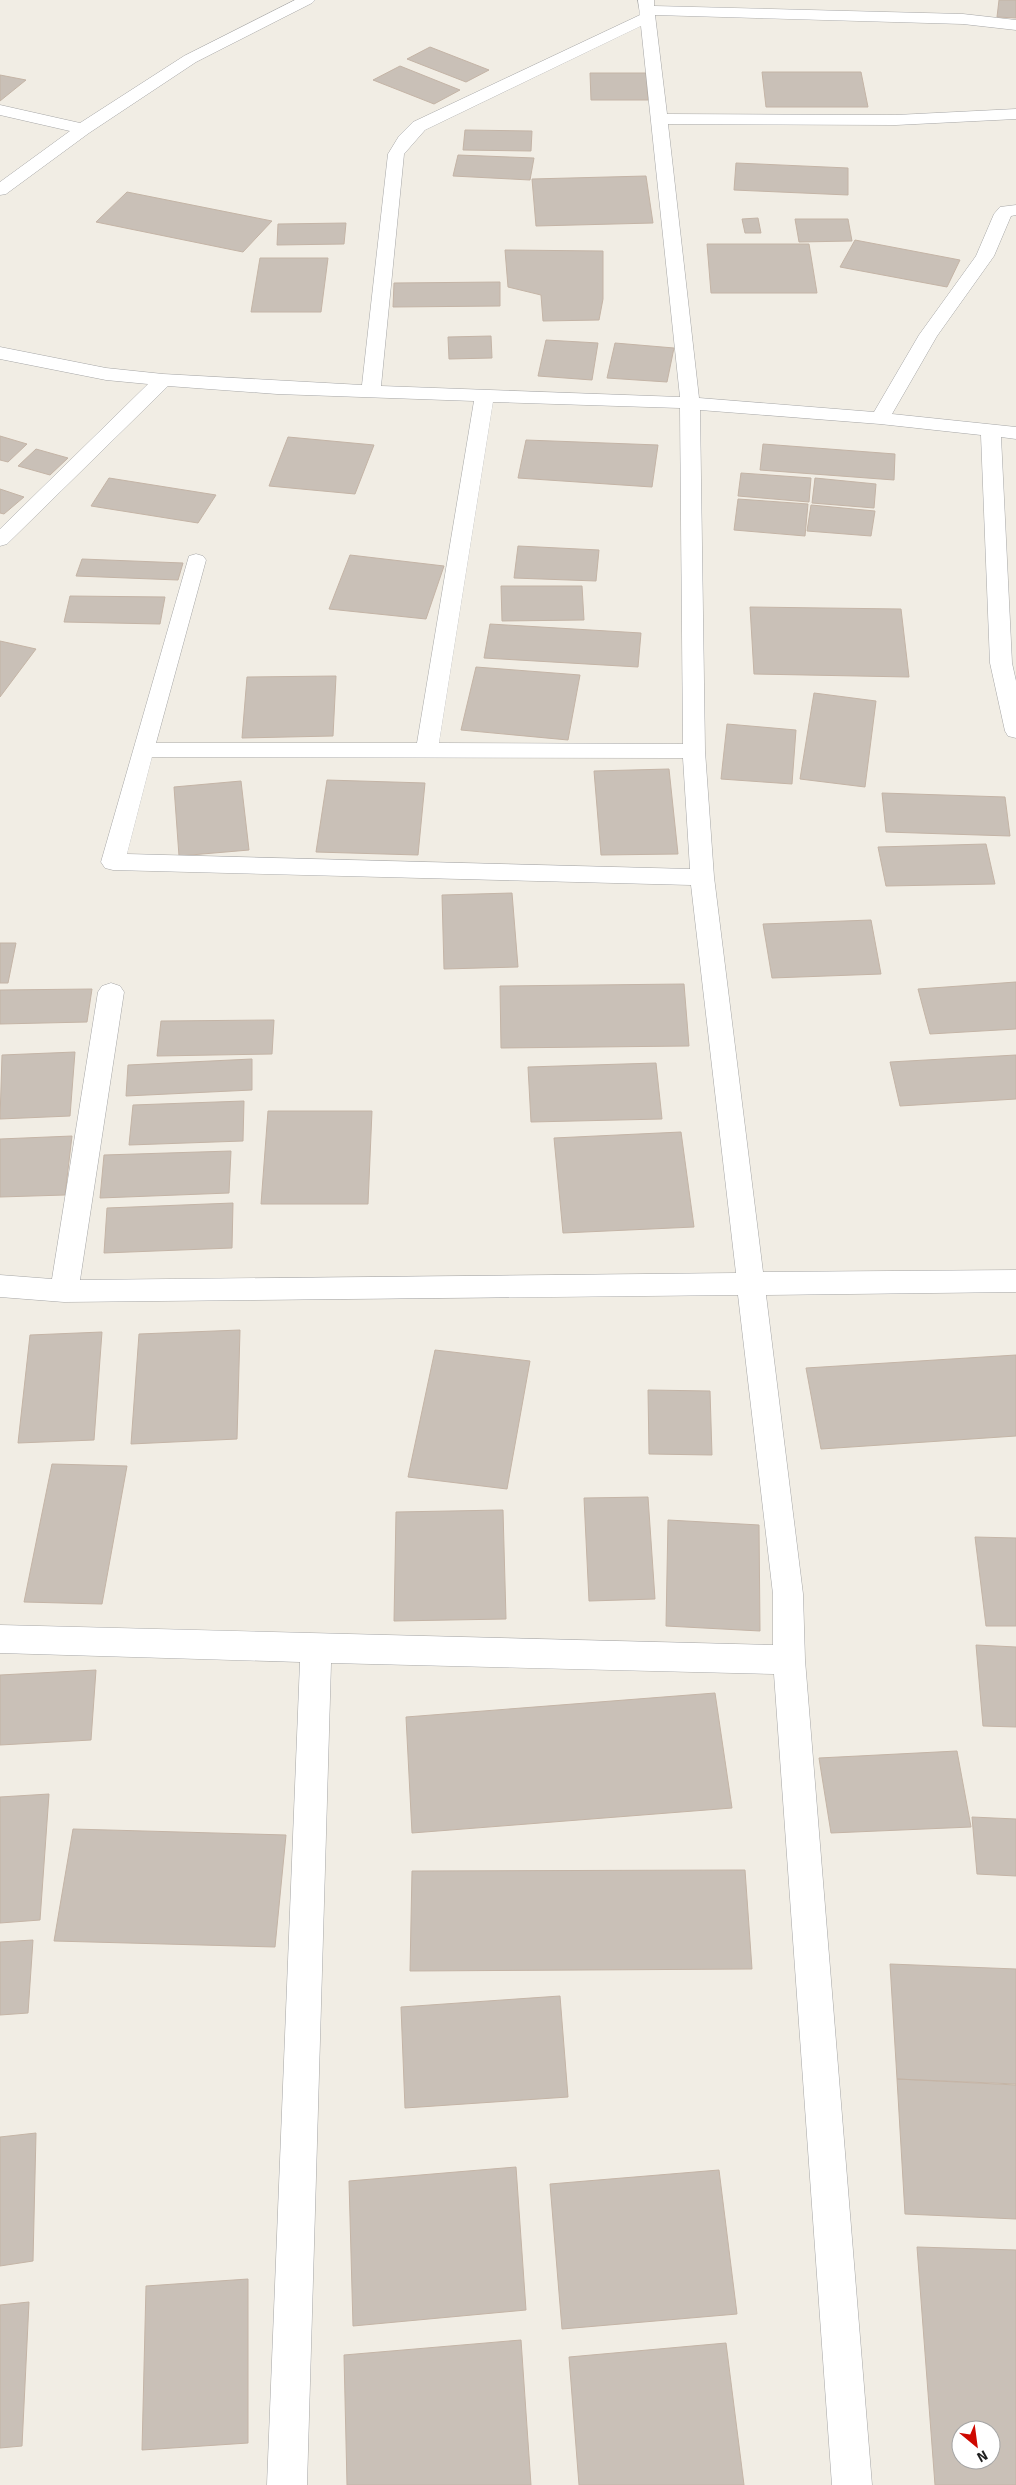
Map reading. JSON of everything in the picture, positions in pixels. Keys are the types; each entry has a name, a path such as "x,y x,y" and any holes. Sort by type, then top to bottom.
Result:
{"street":[{"path":"0,190 83,129 190,59 307,0"},
{"path":"370,392 396,154 405,140 419,126 647,9 963,20 1016,25"},
{"path":"647,9 690,403 694,751 702,877 788,1594 789,1660 852,2485"},
{"path":"0,110 83,129"},
{"path":"659,119 896,120 1016,114"},
{"path":"880,418 928,335 985,256 1003,214 1016,210"},
{"path":"0,353 106,374 163,380 277,388 690,403 880,418 1016,434"},
{"path":"0,540 163,380"},
{"path":"427,749 484,396"},
{"path":"991,430 1001,663 1016,731"},
{"path":"196,560 113,862 702,877"},
{"path":"143,750 427,749 694,751"},
{"path":"64,1290 111,992"},
{"path":"0,1286 64,1290 1016,1281"},
{"path":"0,1640 789,1660"},
{"path":"287,2485 316,1648"}],"building":[{"path":"999,0 1016,0 1016,18 997,17"},
{"path":"430,47 489,70 466,82 407,59"},
{"path":"400,66 460,90 434,104 373,80"},
{"path":"762,72 861,72 868,107 766,107"},
{"path":"590,73 646,73 648,100 591,100"},
{"path":"0,75 26,80 0,101"},
{"path":"465,130 532,131 531,151 463,150"},
{"path":"458,155 534,158 530,180 453,176"},
{"path":"736,163 848,168 848,195 734,190"},
{"path":"646,176 653,223 536,226 532,179"},
{"path":"127,192 272,221 243,252 96,222"},
{"path":"758,218 761,233 745,233 742,219"},
{"path":"795,219 848,219 852,241 799,242"},
{"path":"346,223 344,244 277,245 278,224"},
{"path":"855,240 960,260 947,287 840,267"},
{"path":"707,244 809,244 817,293 711,293"},
{"path":"505,250 603,251 603,299 599,320 543,321 541,295 508,287"},
{"path":"260,258 328,258 321,312 251,312"},
{"path":"500,282 500,306 393,307 394,283"},
{"path":"491,336 492,358 449,359 448,337"},
{"path":"546,340 598,343 592,380 538,376"},
{"path":"615,343 674,348 667,382 607,378"},
{"path":"0,436 27,444 8,462 0,460"},
{"path":"288,437 374,445 355,494 269,486"},
{"path":"526,440 658,445 652,487 518,478"},
{"path":"763,444 895,454 894,480 760,470"},
{"path":"36,449 68,458 50,475 18,466"},
{"path":"741,473 811,478 809,502 738,496"},
{"path":"109,478 216,495 198,523 91,506"},
{"path":"815,478 876,484 874,508 812,503"},
{"path":"0,489 24,497 4,514 0,513"},
{"path":"738,499 808,504 805,536 734,530"},
{"path":"811,505 875,511 871,536 807,531"},
{"path":"518,546 599,550 596,581 514,578"},
{"path":"350,555 444,566 426,619 329,609"},
{"path":"82,559 183,563 178,580 76,576"},
{"path":"501,586 582,586 584,620 502,621"},
{"path":"70,596 165,597 160,624 64,622"},
{"path":"750,607 901,609 909,677 754,674"},
{"path":"490,624 641,633 638,667 484,658"},
{"path":"0,641 36,649 0,697"},
{"path":"476,667 580,675 568,740 461,730"},
{"path":"336,676 333,736 242,738 247,677"},
{"path":"814,693 876,701 865,787 800,779"},
{"path":"727,724 796,730 792,784 721,779"},
{"path":"669,769 678,854 601,855 594,771"},
{"path":"327,780 425,783 418,855 316,852"},
{"path":"241,781 249,850 179,856 174,787"},
{"path":"882,793 1005,797 1010,836 886,832"},
{"path":"986,844 995,884 886,886 878,847"},
{"path":"512,893 518,967 444,969 442,895"},
{"path":"871,920 881,974 772,978 763,924"},
{"path":"0,943 16,943 8,983 0,983"},
{"path":"1016,982 1016,1029 930,1034 918,989"},
{"path":"684,984 689,1046 501,1048 500,986"},
{"path":"92,989 87,1022 0,1024 0,990"},
{"path":"274,1020 272,1054 157,1056 161,1021"},
{"path":"75,1052 70,1116 0,1119 2,1055"},
{"path":"1016,1055 1016,1099 900,1106 890,1062"},
{"path":"252,1059 252,1090 126,1096 128,1065"},
{"path":"656,1063 662,1119 531,1122 528,1067"},
{"path":"244,1101 243,1141 129,1145 133,1105"},
{"path":"268,1111 372,1111 368,1204 261,1204"},
{"path":"681,1132 694,1227 563,1233 554,1138"},
{"path":"72,1136 65,1195 0,1197 0,1139"},
{"path":"231,1151 229,1193 100,1198 104,1155"},
{"path":"233,1203 232,1248 104,1253 107,1208"},
{"path":"240,1330 237,1439 131,1444 139,1334"},
{"path":"102,1332 94,1440 18,1443 30,1335"},
{"path":"435,1350 530,1361 507,1489 408,1477"},
{"path":"1016,1355 1016,1436 821,1449 806,1368"},
{"path":"648,1390 710,1391 712,1455 649,1454"},
{"path":"52,1464 127,1466 102,1604 24,1602"},
{"path":"648,1497 655,1599 589,1601 584,1498"},
{"path":"503,1510 506,1619 394,1621 396,1512"},
{"path":"668,1520 759,1525 760,1631 666,1626"},
{"path":"975,1537 1016,1538 1016,1626 986,1626"},
{"path":"976,1645 1016,1647 1016,1727 983,1726"},
{"path":"96,1670 91,1740 0,1745 0,1675"},
{"path":"715,1693 732,1808 412,1833 406,1717"},
{"path":"957,1751 971,1827 831,1833 819,1758"},
{"path":"49,1794 40,1920 0,1923 0,1797"},
{"path":"972,1817 1016,1819 1016,1876 977,1874"},
{"path":"73,1829 286,1835 275,1947 54,1941"},
{"path":"745,1870 752,1969 410,1971 412,1871"},
{"path":"33,1940 28,2013 0,2015 0,1942"},
{"path":"890,1964 1016,1969 1016,2085 897,2079"},
{"path":"560,1996 568,2097 405,2108 401,2007"},
{"path":"897,2079 1016,2084 1016,2219 905,2214"},
{"path":"36,2133 33,2261 0,2266 0,2137"},
{"path":"516,2167 526,2310 353,2326 349,2181"},
{"path":"719,2170 737,2314 562,2329 550,2184"},
{"path":"917,2247 1016,2250 1016,2485 935,2485"},
{"path":"248,2279 248,2443 142,2450 146,2286"},
{"path":"29,2302 22,2446 0,2448 0,2305"},
{"path":"521,2340 531,2485 347,2485 344,2355"},
{"path":"726,2343 744,2485 579,2485 569,2357"}]}
